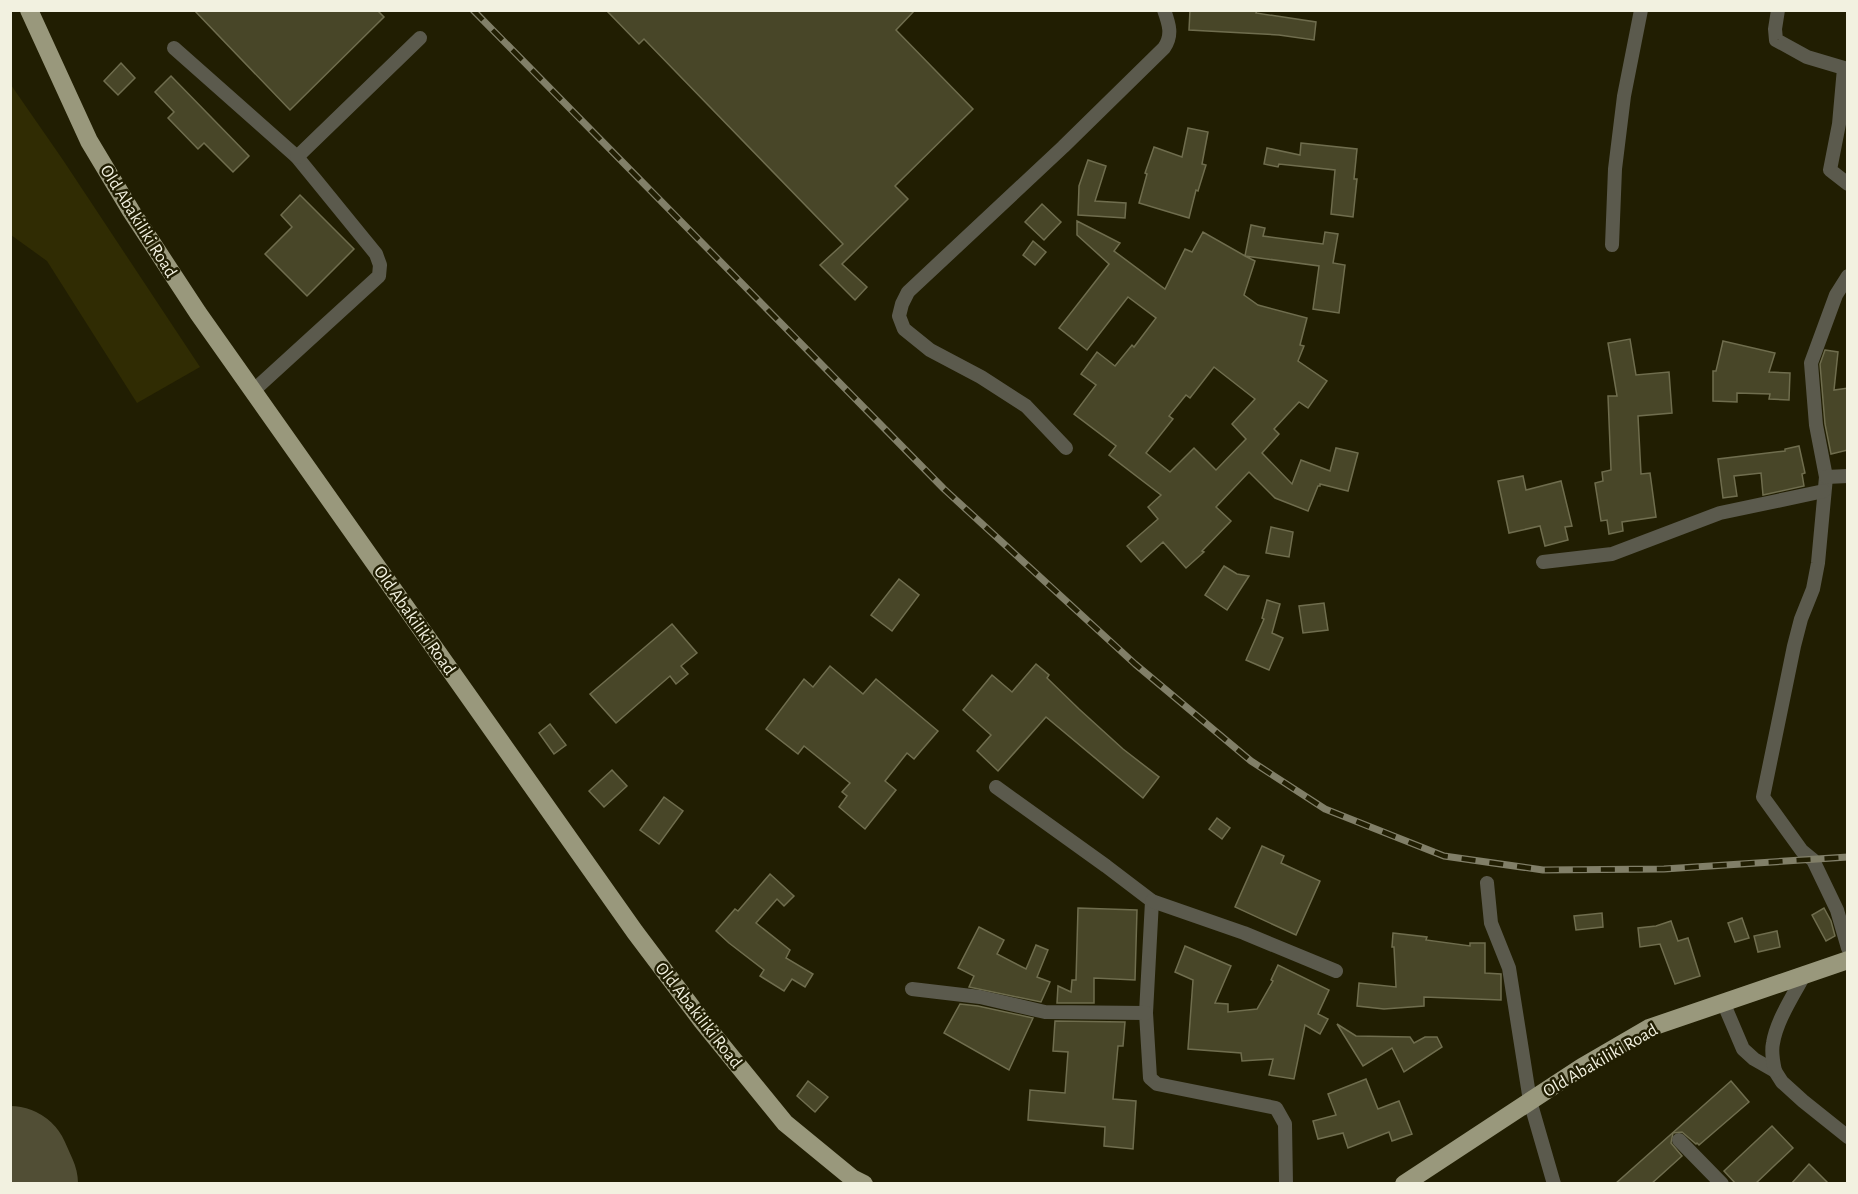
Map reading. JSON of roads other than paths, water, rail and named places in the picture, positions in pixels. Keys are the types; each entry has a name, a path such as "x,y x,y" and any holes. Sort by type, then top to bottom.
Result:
{"main road":[{"name":"Old Abakiliki Road","path":"29,10 89,141 137,220 253,391 635,932 702,1021 785,1123 852,1178 864,1184"},
{"name":"Old Abakiliki Road","path":"1404,1184 1582,1067 1649,1028 1848,960"}],"street":[{"path":"1066,448 1026,406 981,377 930,350 904,330 899,316 902,304 909,292 1164,48 1170,32 1164,10"},
{"path":"1612,245 1615,169 1624,96 1641,10"},
{"path":"1778,10 1776,40 1807,57 1846,68 1830,170 1848,184"},
{"path":"297,157 420,38"},
{"path":"174,48 297,157 376,254 380,265 379,276 253,391"},
{"path":"1848,276 1836,295 1811,363 1816,425 1825,484 1818,563 1813,589 1801,619 1794,646 1763,797 1802,851 1814,860 1837,910 1848,948"},
{"path":"1543,562 1612,554 1720,513 1848,476"},
{"path":"996,787 1152,901 1244,933 1336,971"},
{"path":"1487,883 1491,922 1509,968 1530,1101 1554,1184"},
{"path":"1152,901 1146,1013 1150,1078 1157,1084 1276,1108 1285,1124 1286,1184"},
{"path":"1805,973 1783,1016 1773,1042 1772,1058 1775,1071 1782,1082 1803,1101 1848,1137"},
{"path":"912,989 980,997 1045,1012 1146,1013"},
{"path":"1723,1002 1743,1049 1754,1059 1775,1071"},
{"path":"1679,1140 1722,1184"}],"railway":[{"path":"473,10 944,489 1135,664 1251,761 1325,809 1444,856 1543,870 1664,869 1848,857"}]}
